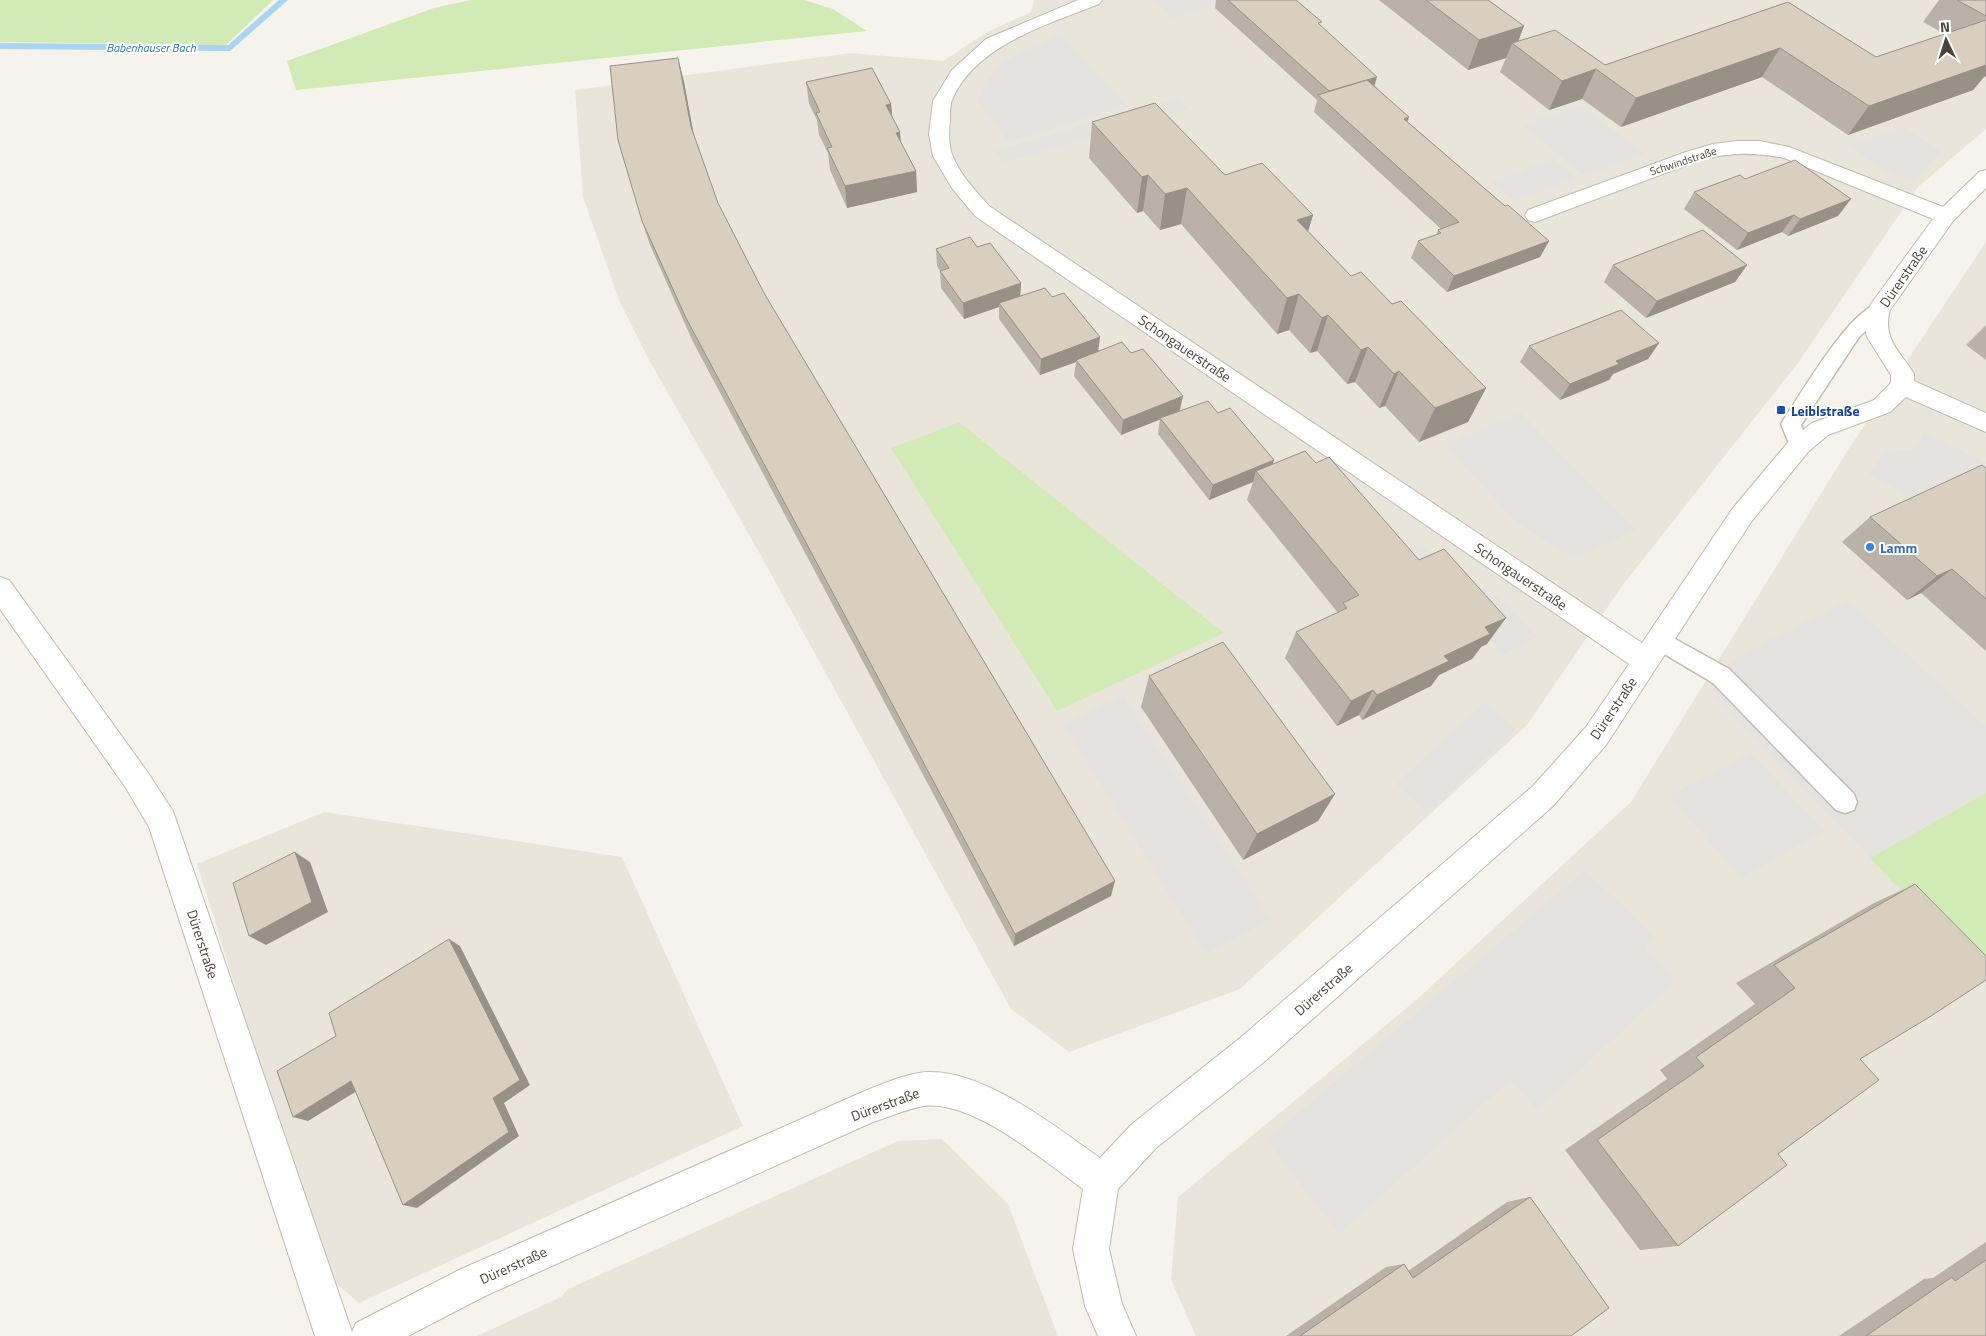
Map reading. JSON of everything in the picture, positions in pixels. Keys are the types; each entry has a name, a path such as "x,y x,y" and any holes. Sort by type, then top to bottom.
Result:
{"street":[{"name":"Schongauerstraße","path":"1093,0 1035,23 992,44 959,74 942,101 939,134 943,156 958,184 982,211 1652,650"},
{"name":"Schwindstraße","path":"1535,215 1693,156 1713,150 1760,147 1789,154 1946,216"},
{"name":"Dürerstraße","path":"369,1336 498,1271 870,1106 927,1089 959,1092 990,1104 1102,1182 1144,1136 1252,1050 1543,796 1596,736 1742,515 1799,446 1820,429 1882,406 1903,386 1902,374 1878,337 1875,324 1879,309 1946,216 1986,176"},
{"path":"1903,386 1986,423"},
{"name":"Dürerstraße","path":"0,588 136,779 162,822 334,1336"},
{"path":"1102,1182 1091,1249 1104,1306 1117,1336"}],"lane":[{"path":"1799,446 1791,424 1853,332 1879,309"},
{"path":"1652,650 1721,676 1845,802"}],"shaded area":[{"path":"1034,0 1986,0 1986,129 1918,187 1798,363 1622,586 1527,725 1240,989 1069,1052 1011,1009 755,545 649,360 619,300 583,197 575,90 851,53 943,61 987,32 1031,12"},
{"path":"1153,0 1232,0 1173,18"},
{"path":"1060,35 1128,106 1008,142 978,101 984,84 1000,64 1023,51"},
{"path":"1177,98 1188,109 1003,163 994,151"},
{"path":"1581,105 1645,154 1585,176 1522,125"},
{"path":"1904,127 1941,152 1913,182 1879,167 1849,146"},
{"path":"1553,159 1577,178 1514,201 1491,182"},
{"path":"1986,242 1986,1336 1196,1336 1171,1280 1178,1197 1415,1001 1631,802 1846,453"},
{"path":"1521,413 1636,530 1573,558 1516,522 1444,444"},
{"path":"1924,433 1986,463 1986,516 1922,503 1869,475 1885,451 1914,450"},
{"path":"1419,544 1506,603 1537,637 1502,655 1430,574 1329,585"},
{"path":"1848,601 1986,726 1986,793 1870,858 1710,692 1737,657"},
{"path":"1123,696 1271,919 1206,954 1063,724"},
{"path":"1484,703 1516,729 1428,813 1396,784"},
{"path":"1751,753 1825,831 1741,878 1669,796"},
{"path":"324,812 622,857 743,1126 359,1303 325,1274 197,864"},
{"path":"1585,870 1655,937 1644,948 1677,980 1537,1110 1510,1080 1339,1234 1266,1140"},
{"path":"942,1139 1008,1204 1058,1336 477,1336 561,1297 568,1289 898,1141"}],"green space":[{"path":"0,0 273,0 226,45 0,42"},
{"path":"471,0 804,0 833,9 867,31 296,90 287,61 434,8"},
{"path":"960,422 1224,633 1057,711 891,448"},
{"path":"1986,793 1986,978 1870,858"}],"building":[{"path":"1228,0 1296,0 1322,22 1318,23 1377,77 1329,91"},
{"path":"1426,0 1488,0 1524,26 1479,40"},
{"path":"1957,0 1986,0 1986,16"},
{"path":"1788,2 1876,57 1986,20 1986,65 1869,106 1780,48 1636,98 1596,69 1562,81 1512,43 1555,30 1605,65"},
{"path":"678,58 691,127 718,203 764,293 1115,881 1015,934 686,318 642,221 618,140 610,66"},
{"path":"872,68 891,104 886,105 900,132 896,133 916,171 845,186 827,148 832,147 816,113 820,112 806,82"},
{"path":"1367,80 1409,117 1404,119 1505,206 1508,205 1549,241 1454,276 1418,241 1441,233 1438,230 1459,222 1318,95"},
{"path":"1155,103 1225,175 1262,163 1313,215 1297,220 1351,276 1361,272 1392,304 1401,301 1486,388 1435,408 1399,371 1394,374 1368,347 1361,350 1328,315 1322,318 1299,294 1287,298 1187,188 1165,194 1148,175 1142,177 1092,122"},
{"path":"1795,160 1851,199 1800,219 1794,215 1748,233 1694,192 1740,175 1745,179"},
{"path":"1703,230 1747,265 1657,301 1613,265"},
{"path":"970,237 977,247 990,243 1021,283 963,303 940,271 949,268 936,249"},
{"path":"1045,288 1052,297 1064,293 1100,337 1041,359 999,303"},
{"path":"1621,310 1659,343 1616,361 1619,364 1570,384 1529,346"},
{"path":"1122,342 1131,353 1143,349 1183,396 1123,420 1076,360"},
{"path":"1208,401 1218,413 1230,408 1274,460 1213,485 1160,418"},
{"path":"1305,451 1316,463 1329,457 1419,560 1444,549 1506,618 1485,627 1490,634 1444,656 1449,661 1377,695 1373,690 1351,701 1296,632 1347,608 1343,603 1359,595 1256,471"},
{"path":"1982,465 1986,468 1986,599 1952,569 1937,576 1870,517"},
{"path":"1223,642 1335,794 1257,834 1149,676"},
{"path":"295,852 312,902 249,936 233,883"},
{"path":"1915,884 1986,956 1986,980 1860,1059 1879,1080 1778,1154 1787,1165 1678,1246 1597,1140 1704,1066 1696,1057 1795,988 1774,965"},
{"path":"449,939 520,1080 493,1098 509,1132 403,1205 351,1081 293,1117 277,1071 336,1036 329,1013"},
{"path":"1530,1197 1609,1308 1571,1336 1300,1336 1404,1264 1413,1278"},
{"path":"1986,1260 1986,1336 1866,1336 1952,1277 1955,1281"}],"waterway":[{"name":"Babenhauser Bach","path":"0,46 230,48 284,0"}],"place":[{"name":"Leiblstraße","path":"1781,410"},
{"name":"Lamm","path":"1870,547"}]}
